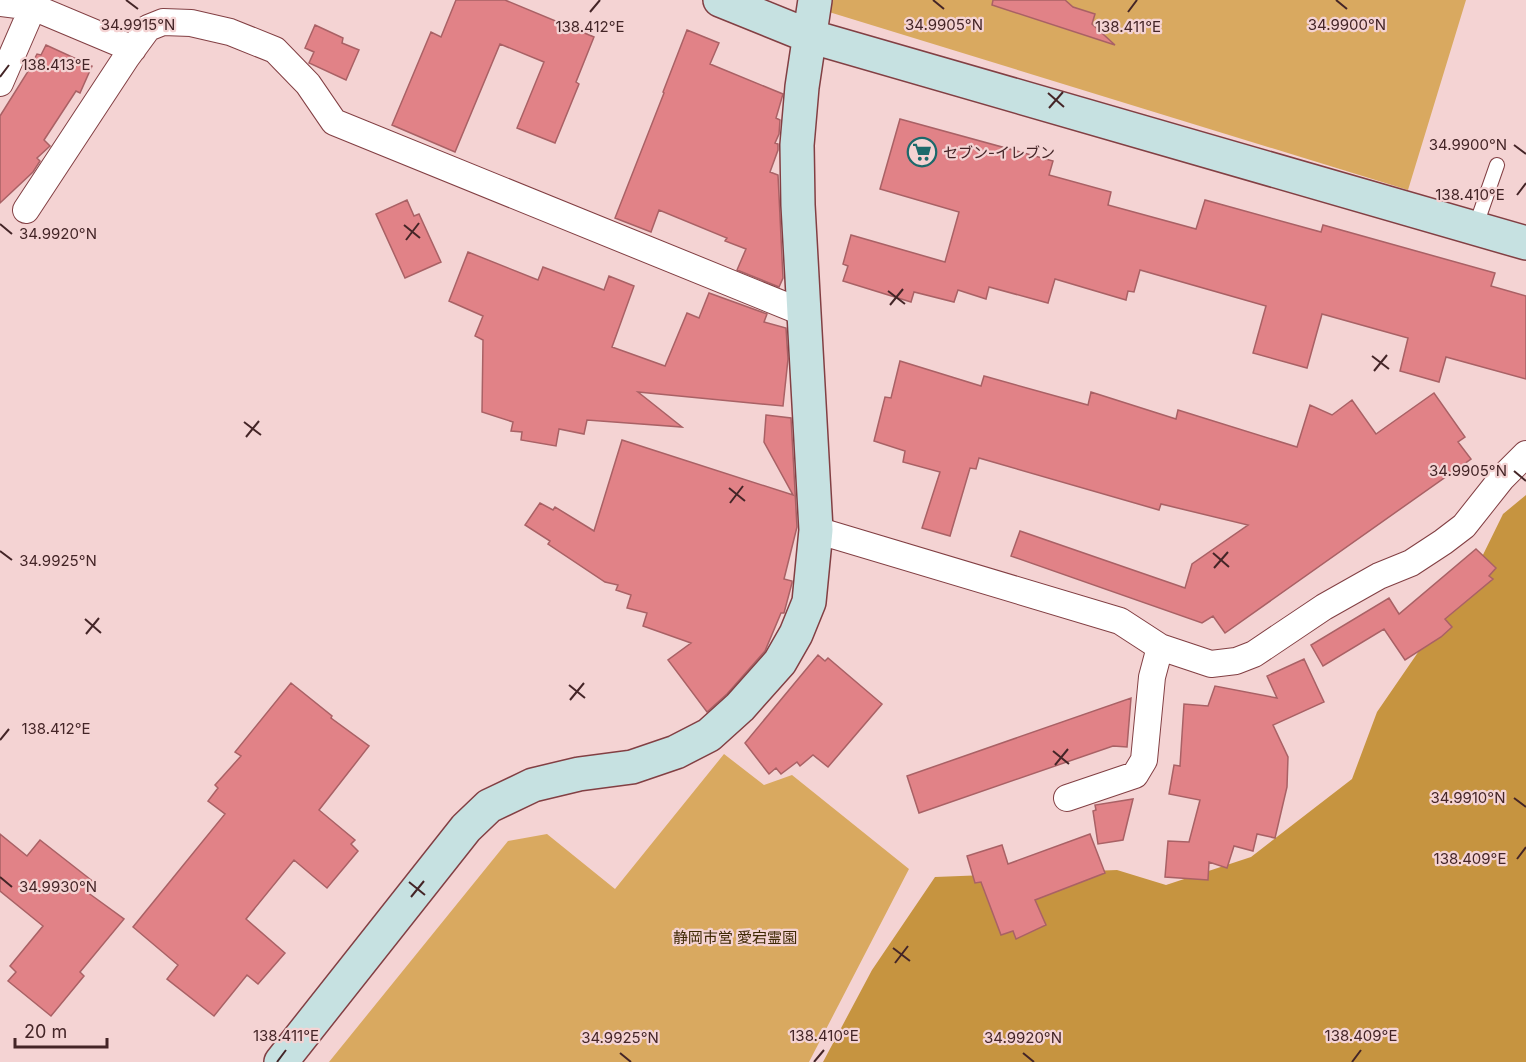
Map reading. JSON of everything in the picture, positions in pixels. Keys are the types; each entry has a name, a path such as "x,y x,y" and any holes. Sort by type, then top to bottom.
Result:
{"street":[{"path":"720,0 809,36 1526,243"},
{"path":"281,1062 465,828 489,806 533,785 579,774 632,767 676,752 709,735 740,707 780,662 796,634 809,602 816,530 798,206 797,145 802,87 815,0"},
{"path":"0,3 34,3 133,49"},
{"path":"0,82 34,3"},
{"path":"26,210 148,28 164,22 192,23 220,30 275,50 308,84 334,122 804,313"},
{"path":"816,530 1120,621 1160,647 1211,664 1236,661 1254,654 1324,607 1379,576 1411,563 1443,542 1464,525 1502,478 1526,453"},
{"path":"1067,798 1135,775 1144,760 1152,677 1160,647"}],"lane":[{"path":"1475,230 1497,165"}],"green space":[{"path":"833,0 1466,0 1408,190 829,12"},
{"name":"静岡市営 愛宕霊園","path":"724,754 764,785 792,775 909,869 809,1062 329,1062 508,841 547,834 615,889"}],"shaded area":[{"path":"1526,495 1526,1062 823,1062 872,970 935,877 1117,870 1166,885 1251,857 1352,779 1377,712 1478,565 1503,514"}],"building":[{"path":"456,0 505,0 594,37 576,82 579,84 555,143 517,128 544,62 500,44 455,152 392,125 431,32 441,37"},
{"path":"993,0 1065,0 1073,7 1095,14 1092,24 1115,45 992,5"},
{"path":"315,25 343,38 342,43 359,50 346,80 309,63 314,52 305,48"},
{"path":"687,30 719,43 710,64 783,94 776,118 780,120 779,134 775,143 778,144 778,150 770,172 778,175 783,278 779,287 737,270 746,249 725,241 727,238 659,210 651,232 615,218"},
{"path":"46,45 92,66 80,93 76,91 44,140 50,146 37,158 40,161 33,172 0,203 0,116 37,54 41,55"},
{"path":"900,119 1053,161 1049,175 1111,192 1108,205 1196,229 1205,200 1321,232 1323,225 1495,273 1491,286 1526,296 1526,379 1446,357 1439,382 1400,371 1408,338 1322,314 1307,368 1253,353 1266,306 1140,270 1134,292 1128,291 1126,300 1055,279 1048,303 989,287 986,299 958,290 954,302 914,292 911,302 843,281 848,266 843,264 851,235 945,262 959,212 880,189"},
{"path":"407,200 414,216 419,214 441,262 405,278 376,214"},
{"path":"468,252 538,280 543,267 604,290 609,276 634,286 612,347 665,366 687,313 699,318 709,293 767,314 764,322 786,328 788,359 783,406 638,392 682,427 587,420 584,434 559,429 556,446 521,440 522,432 511,431 513,422 482,412 483,340 475,336 483,316 449,301"},
{"path":"900,361 981,386 984,376 1088,405 1091,392 1176,419 1178,410 1297,447 1310,405 1332,415 1352,400 1376,434 1434,393 1465,437 1458,442 1471,459 1225,633 1213,616 1202,623 1011,556 1020,531 1185,588 1192,564 1248,525 1161,504 1159,510 979,458 976,469 970,468 950,536 922,528 940,472 903,462 905,451 874,441 885,397 891,398"},
{"path":"766,415 791,418 797,527 784,579 792,583 784,613 781,613 765,651 727,694 707,712 668,660 691,643 643,626 647,613 627,608 631,595 616,590 618,585 605,582 548,544 550,541 525,525 540,503 553,510 555,507 594,531 622,440 793,495 764,442"},
{"path":"1476,549 1496,568 1489,576 1493,579 1445,619 1452,627 1441,637 1405,660 1384,629 1323,666 1311,645 1389,598 1399,614"},
{"path":"818,655 825,661 828,658 882,704 828,767 813,755 800,766 797,762 781,774 776,768 769,774 745,743"},
{"path":"1304,659 1324,702 1273,725 1288,757 1287,787 1275,838 1257,834 1253,851 1234,846 1227,868 1209,862 1208,880 1165,877 1168,841 1189,842 1200,800 1169,794 1174,765 1180,766 1184,704 1208,706 1215,686 1277,698 1267,676"},
{"path":"291,683 332,716 331,718 369,746 319,810 355,840 351,844 358,851 327,888 294,860 246,919 285,953 258,984 247,975 214,1016 167,979 178,965 133,927 225,814 208,801 218,788 215,785 241,756 235,752"},
{"path":"1131,698 1127,747 1113,746 919,813 907,776"},
{"path":"1133,799 1123,840 1098,844 1093,811 1096,810 1095,805"},
{"path":"0,834 27,856 40,840 95,883 87,892 124,919 80,972 84,976 51,1016 8,981 16,972 10,966 43,926 0,891"},
{"path":"1090,834 1105,873 1035,900 1046,925 1016,939 1013,931 1001,935 981,882 975,883 967,856 1002,845 1008,864"}],"place":[{"name":"セブン-イレブン","path":"922,152"}]}
